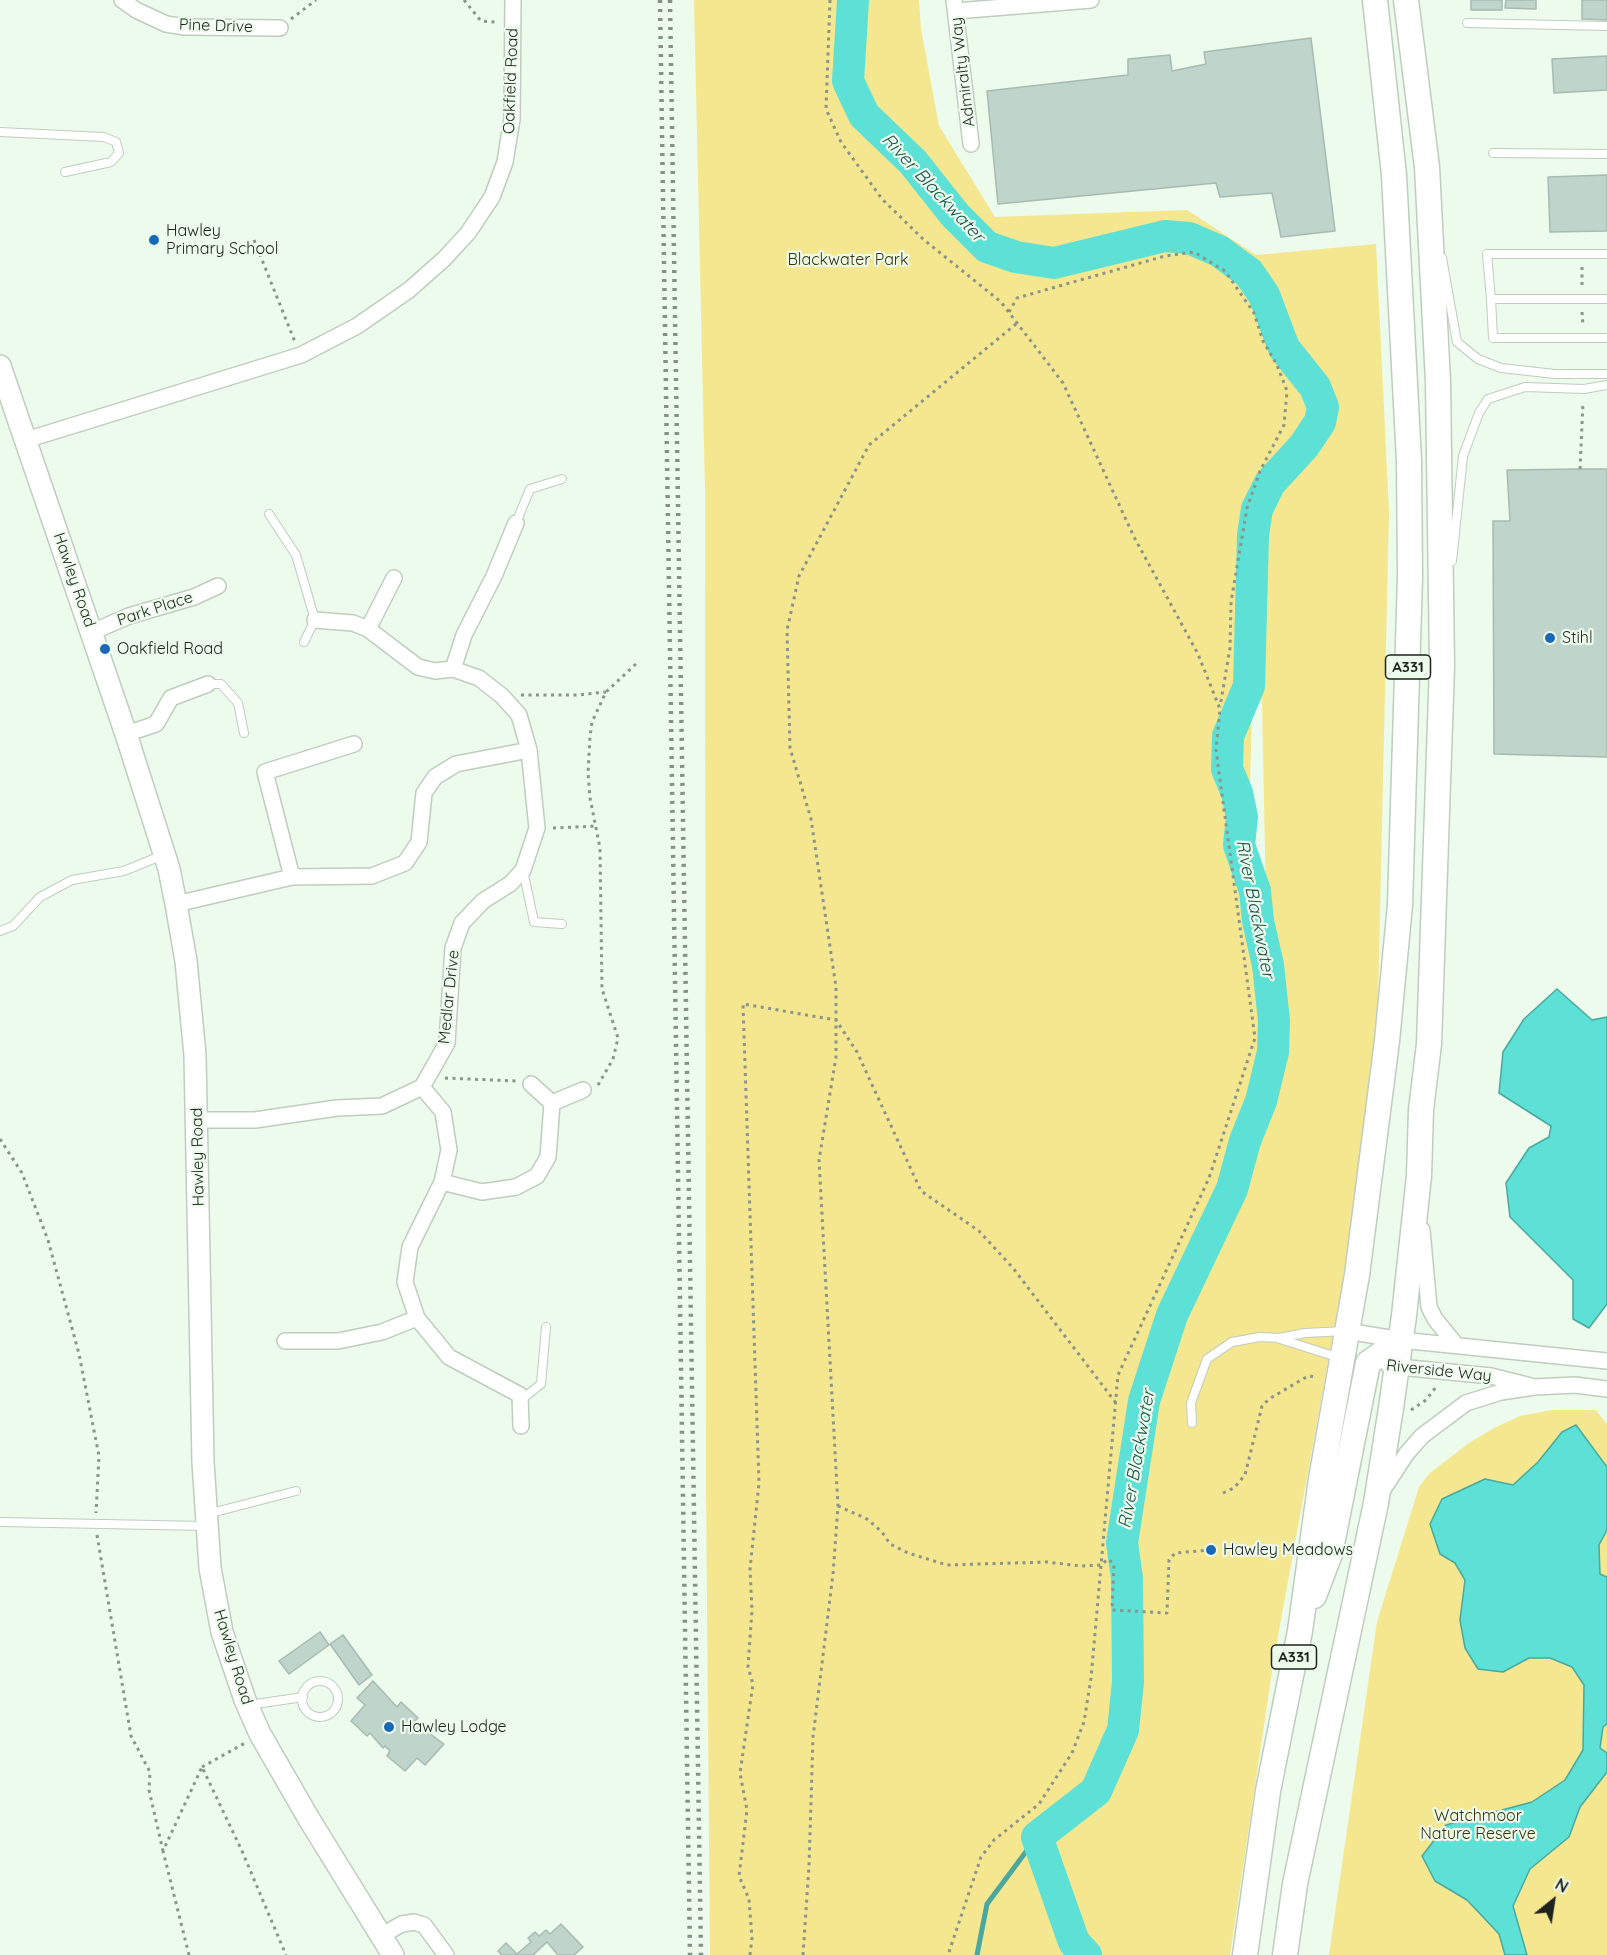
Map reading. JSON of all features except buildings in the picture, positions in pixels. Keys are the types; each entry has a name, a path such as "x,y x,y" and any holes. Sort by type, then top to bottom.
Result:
{"main road":[{"name":"A331","path":"1245,1955 1268,1791 1300,1631 1321,1479 1369,1191 1400,905 1410,576 1408,450 1394,175 1375,0"},
{"name":"A331","path":"1285,1955 1295,1884 1376,1503 1401,1340 1419,1176 1421,1110 1430,1032 1442,666 1438,382 1427,167 1406,0"},
{"name":"Hawley Road","path":"0,366 126,734 164,855 176,904 192,1014 197,1120 206,1520 210,1568 222,1632 247,1705 260,1734 309,1820 393,1955"},
{"path":"1368,1363 1401,1340"},
{"name":"A331","path":"1300,1631 1330,1554 1368,1363"}],"street":[{"name":"Pine Drive","path":"122,0 136,10 166,24 185,27 280,28"},
{"name":"Oakfield Road","path":"26,440 301,355 357,326 409,290 444,260 468,233 492,197 505,162 512,119 513,0"},
{"path":"955,5 1091,0"},
{"name":"Admiralty Way","path":"955,5 971,144"},
{"path":"453,669 464,635 494,576 516,523"},
{"path":"368,629 394,578"},
{"name":"Park Place","path":"92,632 129,615 194,597 218,586"},
{"name":"Medlar Drive","path":"315,620 353,623 368,629 418,667 435,671 453,669 479,678 502,696 519,715 529,750 537,828 523,870 510,884 483,901 462,923 453,948 447,1043 427,1082"},
{"path":"126,734 156,724 171,698 208,684"},
{"path":"291,877 265,772 354,744"},
{"path":"176,904 291,877 372,876 405,863 419,842 424,793 435,777 456,764 529,750"},
{"path":"197,1120 255,1120 337,1108 382,1106 427,1082 443,1112 449,1150 442,1182 410,1247 405,1282 417,1318 448,1357 520,1395 520,1426"},
{"path":"531,1084 552,1102"},
{"path":"552,1102 583,1090"},
{"path":"442,1182 482,1192 516,1186 537,1176 548,1157 552,1102"},
{"name":"Riverside Way","path":"1419,1176 1427,1298 1435,1319 1456,1345"},
{"path":"285,1341 338,1341 382,1332 417,1318"},
{"name":"Riverside Way","path":"1347,1331 1401,1340 1607,1361"},
{"name":"Riverside Way","path":"1342,1359 1491,1376 1534,1387"},
{"name":"Riverside Way","path":"1376,1503 1407,1453 1441,1419 1466,1403 1501,1392 1534,1387 1575,1384 1607,1389"},
{"path":"382,1935 402,1924 414,1922 424,1925 446,1955"}],"lane":[{"path":"1467,23 1607,26"},
{"path":"0,132 104,137 116,142 118,153 111,162 65,172"},
{"path":"1493,153 1607,154"},
{"path":"1427,167 1457,342 1478,359 1501,368 1555,374 1607,374"},
{"path":"1607,254 1487,254 1493,338 1607,338"},
{"path":"1491,299 1607,299"},
{"path":"1451,565 1463,456 1479,413 1488,399 1525,387 1584,389 1607,385"},
{"path":"516,523 530,489 562,478"},
{"path":"269,514 296,555 315,620 304,642"},
{"path":"1442,666 1450,576"},
{"path":"208,684 221,684 238,703 244,733"},
{"path":"0,931 13,926 40,897 72,880 123,871 164,855"},
{"path":"523,870 534,922 562,924"},
{"path":"520,1395 526,1396 541,1384 546,1327"},
{"path":"1192,1423 1191,1403 1207,1359 1232,1342 1260,1337 1279,1338 1305,1333 1347,1331"},
{"path":"1279,1338 1342,1359"},
{"path":"0,1522 96,1524 206,1520 296,1491"},
{"path":"247,1705 303,1697 312,1684 323,1682 333,1687 338,1702 336,1708 327,1716 315,1717 305,1709 303,1697"}],"path":[{"path":"280,28 316,0"},
{"path":"464,0 480,21 513,23"},
{"path":"829,2 826,109 841,142 882,199 923,239 1001,302 1063,383 1134,537 1198,654 1220,709"},
{"path":"254,240 301,355"},
{"path":"948,1955 981,1857 994,1840 1039,1804 1072,1753 1084,1722 1091,1678 1118,1375 1209,1178 1255,1038 1216,750 1230,648 1231,602 1247,508 1260,471 1284,425 1287,392 1277,365 1263,340 1254,313 1225,271 1194,252 1165,255 1017,298 1009,313"},
{"path":"803,1955 809,1866 813,1737 833,1574 838,1506 819,1160 836,1057 836,987 811,819 790,748 788,630 792,601 800,576 869,445 1016,324"},
{"path":"583,1090 590,1092 602,1082 613,1059 618,1038 602,989 600,848 588,773 590,737 592,722 606,692 638,662"},
{"path":"502,696 578,695 606,692"},
{"path":"537,828 597,826"},
{"path":"750,1955 752,1938 749,1899 739,1876 744,1853 747,1810 740,1773 753,1684 748,1667 752,1611 750,1569 759,1483 743,1004 836,1020 857,1052 921,1191 979,1231 999,1253 1116,1402"},
{"path":"427,1082 508,1079 531,1084"},
{"path":"0,1139 22,1173 48,1240 79,1354 99,1456 96,1524 130,1736 150,1772 149,1790 189,1955"},
{"path":"1223,1493 1234,1488 1245,1475 1258,1416 1269,1399 1308,1376 1326,1378"},
{"path":"1410,1411 1426,1400 1436,1387"},
{"path":"838,1506 867,1520 882,1532 890,1544 908,1553 947,1565 1047,1562 1081,1566 1101,1565 1104,1561 1110,1561 1114,1564 1113,1610 1167,1612 1169,1560 1175,1553 1211,1550"},
{"path":"163,1851 202,1767 260,1734"},
{"path":"202,1767 242,1851 286,1955"}],"green space":[{"name":"Hawley Meadows","path":"694,0 919,0 921,29 939,126 995,217 1187,210 1256,255 1376,244 1389,512 1378,1002 1357,1203 1274,1658 1230,1955 710,1955 706,1485 705,490","holes":["1258,502 1266,903 1247,887"]},
{"name":"Watchmoor Nature Reserve","path":"1552,1410 1596,1410 1607,1424 1607,1955 1329,1955 1377,1622 1419,1487 1430,1473 1469,1443 1496,1427 1520,1416"}],"water":[{"path":"1557,989 1592,1020 1607,1017 1607,1304 1589,1328 1573,1319 1573,1280 1510,1217 1506,1183 1529,1148 1549,1137 1551,1126 1499,1093 1503,1052 1524,1019"},
{"path":"1576,1425 1607,1467 1607,1530 1599,1545 1600,1574 1607,1577 1607,1724 1603,1727 1600,1748 1607,1753 1607,1772 1580,1807 1569,1837 1530,1869 1513,1906 1527,1955 1505,1955 1499,1934 1467,1900 1435,1881 1422,1856 1446,1825 1532,1802 1565,1780 1583,1750 1584,1685 1572,1667 1550,1658 1529,1658 1503,1672 1478,1669 1465,1648 1460,1620 1465,1580 1455,1563 1440,1554 1430,1524 1442,1499 1485,1479 1513,1485 1538,1462 1562,1432"}],"waterway":[{"name":"River Blackwater","path":"853,0 848,81 864,115 913,162 955,215 987,247 1016,257 1054,263 1165,236 1189,238 1219,251 1249,273 1264,295 1284,348 1315,387 1323,407 1320,422 1304,446 1270,483 1257,509 1253,535 1249,686 1228,736 1227,769 1237,793 1242,817 1239,845 1255,891 1258,921 1268,965 1274,1021 1273,1052 1261,1101 1245,1141 1232,1189 1172,1315 1144,1401 1122,1543 1127,1578 1128,1682 1123,1730 1096,1791 1037,1837 1074,1942 1086,1955"},
{"path":"977,1955 987,1904 1037,1837"}],"railway":[{"path":"660,0 690,1955"},
{"path":"670,0 701,1955"}],"place":[{"name":"Hawley Primary School","path":"154,240"},
{"name":"Stihl","path":"1550,638"},
{"name":"Oakfield Road","path":"105,649"},
{"name":"Hawley Meadows","path":"1211,1550"},
{"name":"Hawley Lodge","path":"389,1727"}],"park label":[{"name":"Blackwater Park","path":"848,260"}]}
